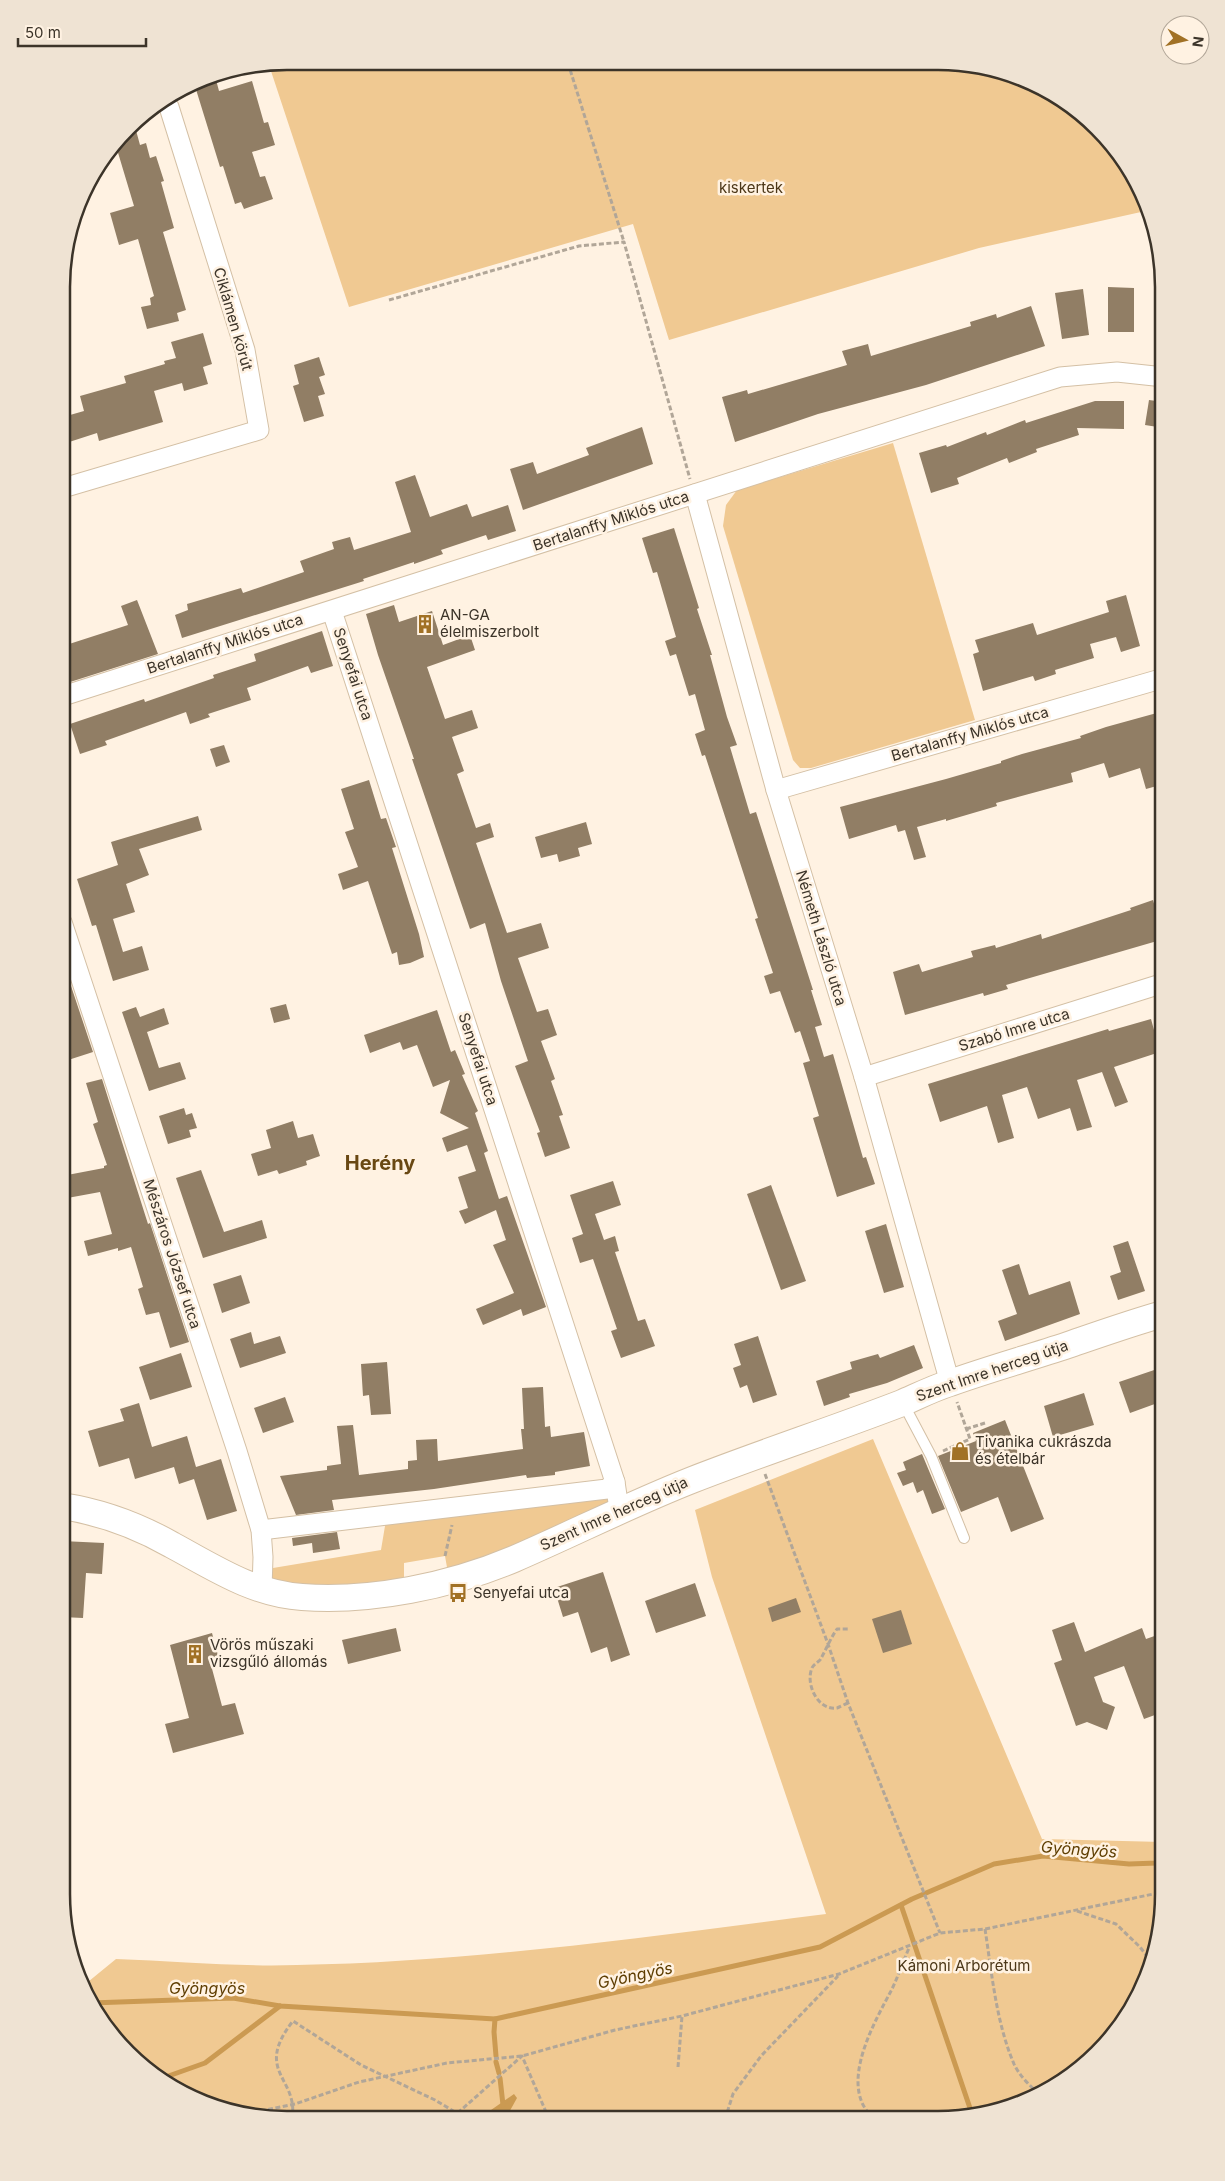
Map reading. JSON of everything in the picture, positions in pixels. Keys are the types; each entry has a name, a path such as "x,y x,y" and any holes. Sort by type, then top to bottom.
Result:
{"main road":[{"name":"Szent Imre herceg útja","path":"70,1507 88,1510 118,1519 172,1545 210,1567 239,1581 262,1589 298,1597 345,1599 378,1596 444,1582 512,1560 619,1510 693,1479 950,1383 1155,1316"}],"street":[{"name":"Ciklámen körút","path":"70,486 259,430 244,350 168,106"},
{"name":"Bertalanffy Miklós utca","path":"70,694 1060,377 1117,372 1155,375"},
{"name":"Németh László utca","path":"694,494 776,790 864,1077 950,1383"},
{"name":"Senyefai utca","path":"332,610 615,1482 619,1510"},
{"name":"Bertalanffy Miklós utca","path":"776,790 1155,681"},
{"name":"Mészáros József utca","path":"70,946 261,1530 263,1557 262,1589"},
{"name":"Szabó Imre utca","path":"864,1077 1155,986"},
{"name":"Szent Imre herceg útja","path":"261,1530 606,1489 615,1482"}],"lane":[{"path":"902,1402 931,1456 964,1538"}],"path":[{"path":"570,70 624,242 694,494"},
{"path":"388,300 579,246 624,242"},
{"path":"931,1456 970,1439 950,1383"},
{"path":"966,1429 986,1423"},
{"path":"769,1481 848,1702 940,1933"},
{"path":"445,1556 456,1507"},
{"path":"848,1702 837,1708 830,1707 812,1694 810,1680 812,1668 837,1629 849,1629"},
{"path":"271,2111 359,2082 447,2063 522,2056 614,2030 682,2016 839,1974 940,1933 984,1929 1155,1894"},
{"path":"1077,1910 1116,1924 1146,1955"},
{"path":"984,1929 998,2010 1014,2064 1034,2089"},
{"path":"867,2111 860,2099 858,2074 862,2055 874,2020 892,1989 909,1947"},
{"path":"728,2111 733,2094 761,2056 839,1974"},
{"path":"678,2067 682,2016"},
{"path":"294,2111 295,2104 280,2076 275,2057 282,2036 293,2021 360,2065 435,2100 452,2111"},
{"path":"460,2111 522,2056"},
{"path":"522,2056 546,2111"}],"green space":[{"name":"kiskertek","path":"271,70 952,70 980,74 994,77 1034,92 1059,107 1081,124 1101,144 1118,166 1133,191 1141,212 979,248 669,340 633,224 349,307"},
{"path":"893,443 975,720 811,768 800,768 793,760 723,526 726,505 737,490"},
{"name":"Kámoni Arborétum","path":"873,1439 1042,1839 1155,1842 1155,1908 1148,1950 1133,1990 1118,2015 1101,2037 1081,2057 1059,2074 1034,2089 994,2104 952,2111 273,2111 231,2104 191,2089 155,2066 124,2037 107,2015 89,1981 116,1959 229,1965 274,1965 430,1959 562,1947 826,1914 712,1577 695,1510"},
{"path":"607,1489 614,1506 448,1573 445,1556 404,1563 404,1585 335,1592 270,1581 273,1568 381,1550 386,1520"}],"shaded area":[{"path":"514,2094 517,2098 510,2111 491,2110"}],"building":[{"path":"252,81 264,123 268,122 275,145 252,152 260,177 265,176 273,199 244,209 241,202 235,204 223,166 220,167 196,90 217,82 219,91"},
{"path":"136,132 140,145 146,143 150,158 156,156 164,181 161,182 174,228 163,232 186,310 177,313 179,321 147,329 141,307 151,305 150,298 154,296 138,239 119,245 110,213 134,206 118,152"},
{"path":"1108,287 1134,288 1134,332 1108,332"},
{"path":"1083,289 1089,335 1062,339 1055,293"},
{"path":"1031,306 1045,346 926,385 818,414 735,442 722,397 747,390 748,394 847,365 842,351 868,344 871,356 971,326 970,322 996,314 997,318"},
{"path":"203,333 212,364 203,367 208,384 184,391 182,383 154,391 163,422 99,441 97,433 70,442 70,415 84,411 80,396 126,383 124,376 165,364 164,361 176,358 171,342"},
{"path":"319,357 325,375 319,377 325,394 318,396 324,416 304,422 293,386 299,384 294,365"},
{"path":"1149,400 1155,401 1155,427 1145,425"},
{"path":"1095,401 1124,401 1124,429 1077,428 1079,435 1036,449 1037,452 1009,463 1007,458 957,478 959,484 931,493 919,453 946,445 947,447 986,432 987,435 1025,420 1026,423"},
{"path":"642,427 653,464 523,510 510,469 533,462 537,474 589,455 586,448"},
{"path":"415,475 430,517 467,504 472,517 508,505 516,531 488,540 486,535 441,550 443,554 363,579 364,581 182,638 175,615 188,610 187,604 241,588 243,593 304,572 300,561 334,549 332,542 350,537 354,550 411,532 395,482"},
{"path":"674,528 699,608 697,609 712,655 710,655 727,717 737,745 730,747 750,814 756,812 813,990 811,990 822,1025 815,1027 824,1057 833,1054 863,1158 866,1157 875,1184 837,1197 813,1118 819,1116 803,1063 810,1061 800,1031 795,1033 780,991 770,994 764,976 773,973 755,919 758,918 705,755 702,756 695,734 705,730 695,694 689,696 676,654 670,656 665,641 676,637 657,572 653,573 642,538"},
{"path":"1126,595 1140,646 1121,652 1116,637 1090,644 1094,658 1055,670 1056,674 1035,681 1033,676 983,691 973,654 979,652 975,640 1033,623 1037,635 1109,612 1106,601"},
{"path":"137,600 158,654 70,682 70,644 128,625 121,606"},
{"path":"394,605 399,622 432,611 443,645 470,635 475,650 427,667 445,719 472,710 478,728 452,737 464,771 457,774 476,828 490,823 494,837 476,843 507,933 541,923 549,948 518,958 537,1012 548,1009 557,1035 541,1041 555,1079 551,1081 563,1115 559,1116 570,1148 545,1157 537,1133 540,1132 515,1066 528,1061 501,981 485,923 470,929 412,759 414,759 366,614"},
{"path":"322,631 333,666 311,673 308,666 247,688 251,700 208,714 210,717 190,724 186,712 105,741 107,745 80,754 70,724 144,699 145,702 214,678 213,675 256,661 254,654"},
{"path":"1155,713 1155,786 1146,789 1140,768 1109,778 1104,763 1071,773 1073,782 996,803 997,806 946,821 946,819 917,827 926,857 914,860 905,830 898,832 896,825 849,839 840,807 1001,763 1001,761 1022,754 1081,738 1080,736"},
{"path":"224,745 230,762 216,767 210,749"},
{"path":"369,780 381,819 386,818 396,847 392,848 419,934 424,957 410,963 399,965 397,952 392,954 368,881 343,890 338,874 358,867 345,832 354,829 341,789"},
{"path":"198,816 202,830 139,849 149,875 126,884 135,912 113,919 123,952 142,946 149,970 113,981 96,925 92,926 77,879 118,865 111,842"},
{"path":"586,822 592,844 578,848 580,856 559,862 557,854 541,858 535,837"},
{"path":"1153,900 1155,907 1155,942 1006,985 1008,989 984,996 983,993 905,1015 893,972 919,964 922,972 973,957 971,951 995,945 996,948 1041,934 1042,939 1131,910 1130,908"},
{"path":"70,983 93,1052 70,1059"},
{"path":"286,1004 290,1019 274,1023 270,1008"},
{"path":"136,1007 140,1017 164,1008 169,1024 147,1032 159,1068 180,1062 186,1079 149,1091 122,1012"},
{"path":"437,1010 451,1052 455,1050 465,1074 462,1075 478,1111 475,1113 488,1151 484,1153 499,1199 507,1196 546,1307 523,1316 521,1309 483,1325 476,1309 514,1293 493,1245 506,1240 496,1210 465,1224 459,1211 468,1208 458,1177 476,1171 467,1145 447,1152 442,1138 469,1128 440,1113 450,1080 433,1087 417,1045 403,1050 400,1042 370,1053 364,1035"},
{"path":"1151,1019 1155,1034 1155,1054 1114,1067 1128,1102 1115,1107 1102,1072 1077,1080 1092,1127 1077,1131 1070,1108 1038,1119 1027,1087 1002,1095 1014,1138 998,1143 987,1106 940,1122 928,1084 1108,1029 1109,1031"},
{"path":"102,1079 148,1224 150,1223 189,1342 170,1348 159,1312 146,1315 138,1289 143,1287 131,1247 118,1251 118,1248 88,1256 84,1241 112,1234 100,1192 70,1198 70,1174 104,1168 107,1165 93,1124 98,1122 86,1083"},
{"path":"184,1108 186,1115 192,1113 197,1128 189,1130 191,1137 168,1144 159,1116"},
{"path":"293,1121 298,1138 313,1134 320,1156 306,1161 307,1165 279,1174 277,1170 258,1176 251,1154 271,1148 266,1130"},
{"path":"201,1170 224,1232 262,1220 267,1238 203,1258 176,1178"},
{"path":"613,1181 621,1205 595,1214 604,1240 615,1236 619,1251 615,1252 638,1321 645,1319 655,1346 621,1358 611,1331 617,1329 593,1259 580,1263 572,1238 583,1234 570,1195"},
{"path":"771,1185 806,1281 781,1290 747,1194"},
{"path":"886,1224 904,1287 884,1293 865,1231"},
{"path":"1128,1241 1145,1291 1118,1300 1110,1276 1121,1272 1113,1246"},
{"path":"1019,1264 1029,1295 1070,1281 1080,1314 1005,1341 998,1321 1017,1314 1002,1270"},
{"path":"241,1275 250,1303 222,1313 213,1284"},
{"path":"251,1332 254,1344 280,1336 286,1353 240,1368 230,1339"},
{"path":"758,1336 777,1395 753,1403 747,1385 740,1388 733,1368 741,1365 734,1344"},
{"path":"914,1345 923,1368 887,1383 849,1394 850,1397 824,1406 816,1381 852,1369 850,1362 878,1354 880,1358"},
{"path":"181,1353 192,1387 150,1400 139,1367"},
{"path":"387,1362 391,1414 371,1415 369,1395 363,1396 361,1364"},
{"path":"1155,1370 1155,1404 1130,1413 1119,1382"},
{"path":"543,1387 545,1427 550,1426 551,1437 584,1432 590,1466 555,1472 555,1475 527,1478 526,1475 434,1489 332,1500 334,1510 296,1515 280,1476 327,1470 327,1466 341,1464 337,1426 353,1425 359,1475 408,1469 408,1461 417,1460 416,1440 437,1439 438,1461 523,1449 521,1429 524,1429 522,1388"},
{"path":"1084,1393 1094,1425 1053,1437 1044,1406"},
{"path":"285,1397 294,1422 263,1433 254,1408"},
{"path":"139,1403 152,1447 187,1436 196,1467 221,1459 237,1511 207,1520 194,1479 179,1484 174,1467 135,1479 129,1458 99,1467 88,1431 124,1421 120,1409"},
{"path":"1005,1420 1044,1519 1011,1532 998,1497 961,1512 938,1456 976,1441 973,1433"},
{"path":"922,1454 945,1509 932,1514 923,1490 917,1493 913,1482 903,1486 897,1473 906,1470 903,1462"},
{"path":"337,1532 340,1549 313,1553 312,1543 293,1546 292,1538"},
{"path":"70,1541 104,1543 102,1574 86,1573 83,1618 70,1617"},
{"path":"603,1572 630,1655 611,1662 607,1647 591,1653 578,1612 563,1617 554,1588"},
{"path":"695,1583 706,1616 656,1633 645,1601"},
{"path":"796,1598 801,1612 772,1622 768,1608"},
{"path":"901,1610 912,1644 883,1653 872,1619"},
{"path":"1074,1622 1085,1652 1142,1628 1146,1639 1155,1636 1155,1715 1144,1719 1124,1666 1094,1677 1103,1702 1115,1707 1107,1730 1087,1722 1076,1726 1054,1663 1062,1660 1052,1630"},
{"path":"396,1628 401,1651 348,1664 342,1640"},
{"path":"212,1633 220,1663 211,1665 222,1706 235,1703 244,1734 173,1753 165,1724 189,1718 170,1645"}],"waterway":[{"name":"Gyöngyös","path":"99,2003 233,1998 280,2006 495,2019 820,1947 912,1899 994,1864 1043,1856 1129,1864 1155,1863"},
{"path":"901,1905 970,2108"},
{"path":"169,2076 205,2063 280,2006"},
{"path":"495,2019 496,2056"},
{"path":"496,2062 499,2073"},
{"path":"500,2078 503,2105"}],"place":[{"name":"AN-GA élelmiszerbolt","path":"425,624"},
{"name":"Tivanika cukrászda és ételbár","path":"960,1451"},
{"name":"Senyefai utca","path":"458,1593"},
{"name":"Vörös műszaki vizsgűló állomás","path":"195,1654"}],"district":[{"name":"Herény","path":"380,1163"}]}
